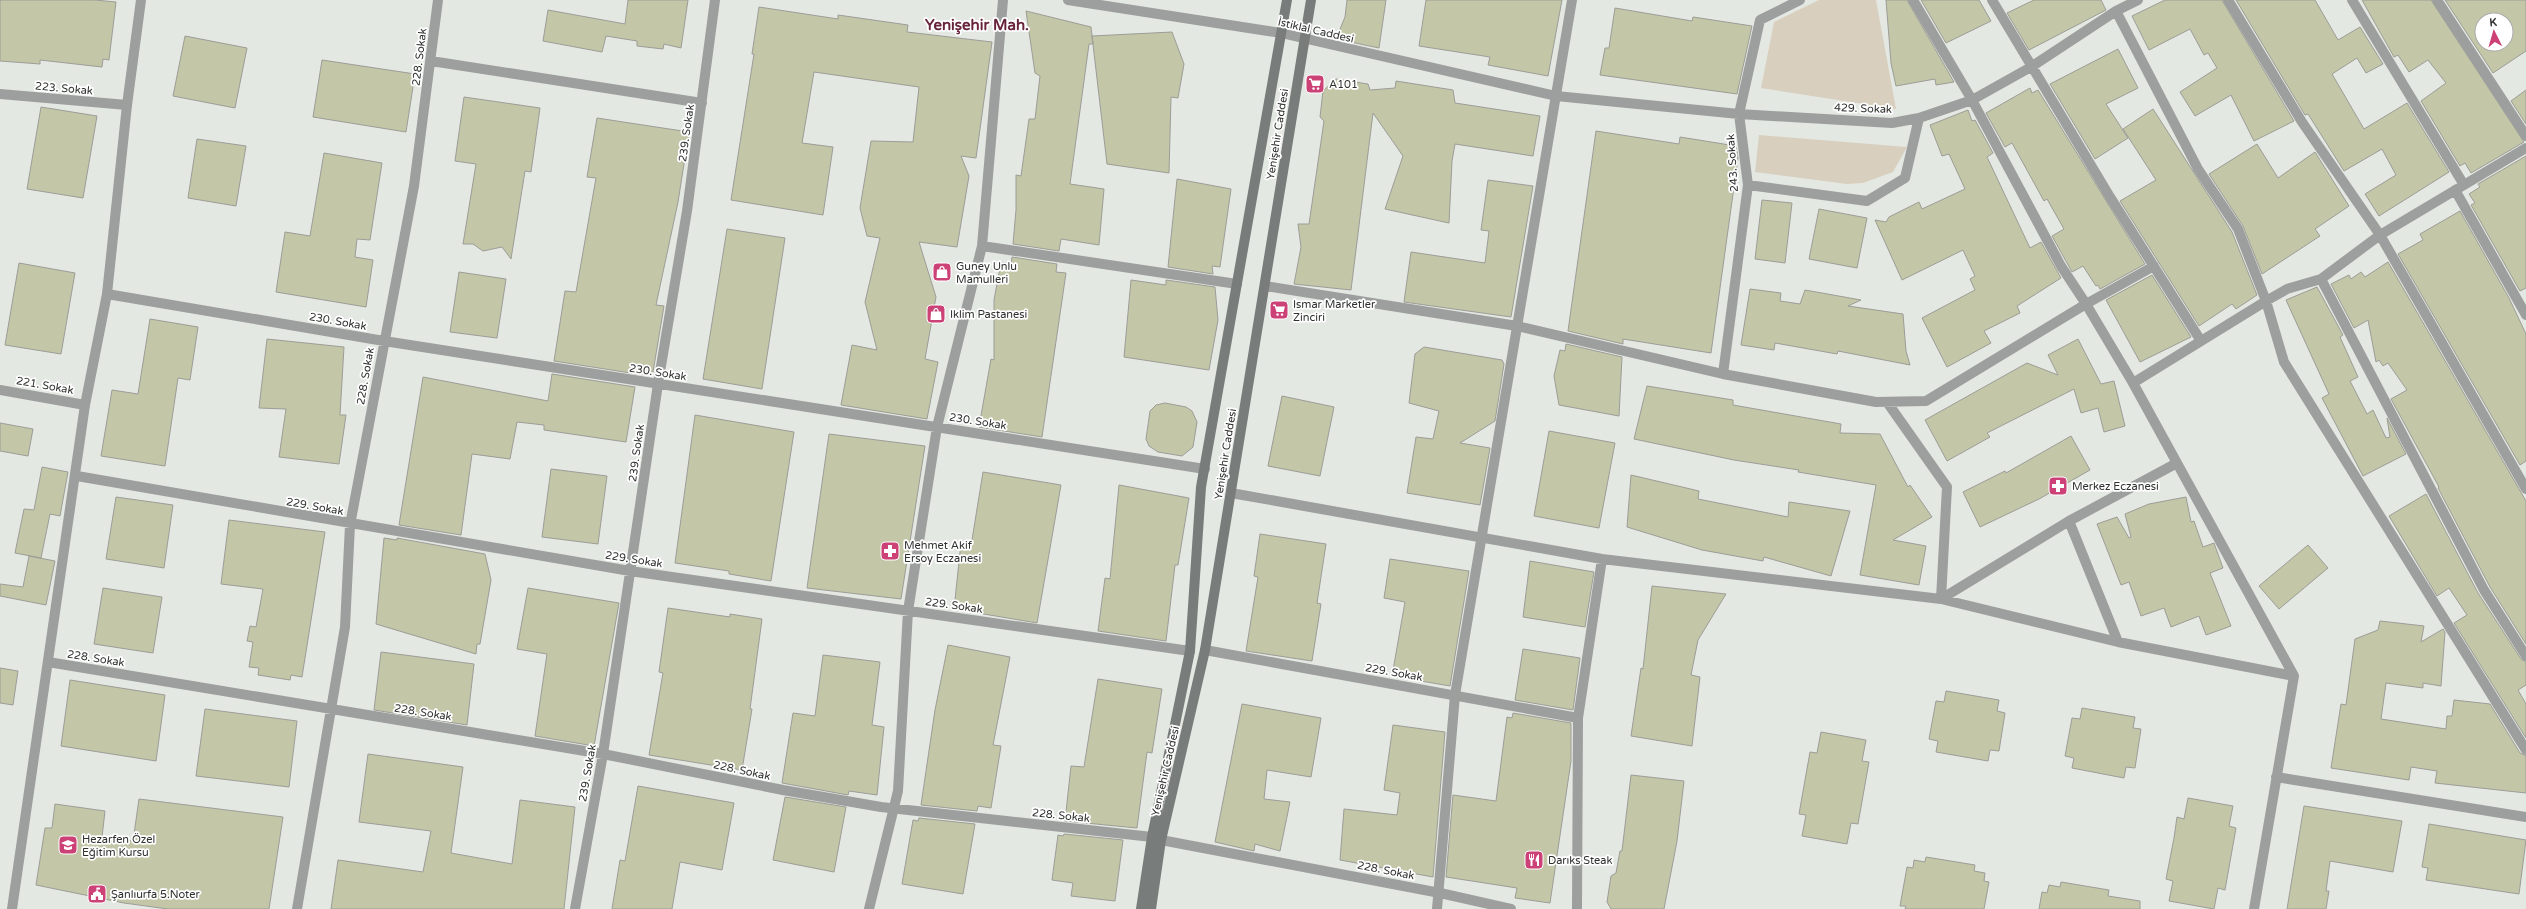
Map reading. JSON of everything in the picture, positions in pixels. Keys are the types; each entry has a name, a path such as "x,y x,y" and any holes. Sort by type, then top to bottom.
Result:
{"main road":[{"name":"Yenişehir Caddesi","path":"1151,909 1157,838 1190,651 1201,487 1286,0"},
{"name":"Yenişehir Caddesi","path":"1141,909 1157,838 1205,650 1311,0"}],"street":[{"path":"12,909 77,476 86,405 107,294 126,105 141,0"},
{"name":"228. Sokak","path":"297,909 329,709 345,627 350,525 414,186 438,0"},
{"name":"239. Sokak","path":"575,909 603,754 658,384 687,211 715,0"},
{"path":"869,909 898,791 908,611 937,427 982,246 1003,0"},
{"name":"İstiklal Caddesi","path":"1068,0 1281,33 1304,40 1556,96"},
{"path":"1437,909 1440,893 1455,695 1572,0"},
{"name":"243. Sokak","path":"1723,374 1748,185 1739,114 1760,20 1800,0"},
{"path":"1913,0 1972,100 2061,266 2086,304 2133,384 2294,676 2254,909"},
{"path":"1992,0 2031,67 2201,341"},
{"name":"429. Sokak","path":"1556,96 1739,114 1892,123 1918,118 1972,100 2031,67 2116,11 2138,0"},
{"path":"2228,0 2302,122 2380,235 2526,489"},
{"path":"2352,0 2459,188 2526,315"},
{"path":"2437,0 2526,136"},
{"path":"2116,11 2198,168 2238,230 2266,301 2284,362 2526,750"},
{"path":"431,61 702,103"},
{"name":"223. Sokak","path":"0,94 126,105"},
{"path":"1748,185 1867,201 1905,178 1918,118"},
{"path":"2133,384 2287,289 2321,279 2380,235 2526,148"},
{"path":"982,246 1237,284"},
{"path":"1265,286 1517,326 1723,374 1887,402 1926,401 2086,304 2154,266"},
{"path":"2321,279 2484,590 2526,656"},
{"name":"230. Sokak","path":"107,294 384,341 1205,469"},
{"name":"221. Sokak","path":"0,390 86,405"},
{"path":"1887,402 1947,487 1941,599"},
{"path":"1941,599 2069,521 2177,463"},
{"name":"229. Sokak","path":"77,476 350,525 630,571 1190,651"},
{"path":"1231,493 1482,536 1602,559 1941,599 2118,642 2294,676"},
{"path":"2069,521 2118,642"},
{"path":"1577,909 1578,718 1602,559"},
{"name":"229. Sokak","path":"1205,650 1578,718"},
{"name":"228. Sokak","path":"48,662 603,754 783,790 893,808 1157,838 1440,893 1511,909"},
{"path":"2276,777 2526,818"}],"shaded area":[{"path":"1819,0 1876,0 1896,109 1761,88 1774,22"},
{"path":"1759,135 1907,147 1893,172 1863,183 1847,184 1755,172"}],"building":[{"path":"0,0 95,0 116,2 109,60 103,59 102,67 40,60 40,64 0,61"},
{"path":"628,0 688,0 681,48 664,44 663,49 637,46 637,41 606,36 602,52 543,41 548,10 625,24"},
{"path":"1347,0 1386,0 1379,48 1336,39 1345,17"},
{"path":"1426,0 1562,0 1548,76 1488,65 1490,57 1419,46"},
{"path":"1886,0 1907,0 1954,82 1936,85 1935,79 1896,86 1891,63"},
{"path":"1921,0 1979,0 1991,21 1946,43"},
{"path":"2034,0 2101,0 2106,10 2029,50 2007,13"},
{"path":"2165,0 2222,0 2294,121 2254,141 2231,95 2195,116 2180,92 2217,68 2208,53 2204,55 2190,29 2149,50 2132,16"},
{"path":"2236,0 2315,0 2338,40 2360,27 2383,64 2366,73 2357,58 2332,74 2364,129 2407,103 2449,172 2379,216 2365,194 2396,175 2382,149 2344,171 2308,114 2305,115"},
{"path":"2362,0 2431,0 2524,142 2471,173 2465,163 2460,166 2421,101 2446,83 2428,60 2409,72 2398,55 2394,57"},
{"path":"2445,0 2526,0 2526,51 2493,73 2479,52 2514,52 2514,12 2474,12 2474,44"},
{"path":"759,7 838,19 838,15 908,25 907,32 992,42 976,158 961,156 969,176 957,247 919,242 936,297 925,359 938,362 927,419 841,405 852,345 877,350 865,302 880,238 867,236 860,208 871,141 913,142 919,87 814,72 802,143 833,147 823,215 731,200 754,54 752,54"},
{"path":"1615,8 1692,21 1693,17 1752,26 1737,94 1600,75 1605,48 1609,48"},
{"path":"1026,11 1091,27 1093,44 1089,44 1070,184 1104,189 1099,245 1061,239 1059,251 1013,244 1016,210 1016,175 1021,176 1029,119 1035,119 1040,76 1035,73"},
{"path":"1172,32 1184,64 1178,98 1171,97 1169,173 1107,164 1092,36"},
{"path":"185,36 247,48 235,108 173,96"},
{"path":"2118,49 2138,88 2106,104 2128,138 2095,159 2050,84"},
{"path":"322,60 415,74 406,132 313,117"},
{"path":"1336,79 1368,84 1370,90 1395,88 1396,81 1453,90 1455,103 1540,116 1533,156 1455,144 1452,161 1449,223 1385,209 1403,156 1373,113 1351,290 1294,284 1301,247 1298,224 1309,224 1324,121 1320,117 1323,91"},
{"path":"2030,88 2032,93 2038,90 2145,264 2100,289 2098,285 2096,286 2083,266 2072,272 2052,236 2064,229 2047,199 2044,201 2012,143 2005,147 1986,113"},
{"path":"2526,90 2526,124 2511,101"},
{"path":"464,97 540,108 531,172 525,171 511,259 502,247 483,251 473,244 463,244 476,164 455,161"},
{"path":"41,107 97,116 83,198 27,189"},
{"path":"2153,109 2232,232 2257,295 2236,309 2232,304 2199,326 2120,201 2156,180 2123,129"},
{"path":"1968,110 1972,121 1975,120 1993,153 1987,157 2030,248 2041,242 2061,278 2017,306 2020,313 1984,331 1991,343 1947,367 1922,318 1975,290 1970,279 1975,276 1963,250 1902,280 1875,220 1886,222 1889,217 1919,202 1922,209 1965,189 1949,154 1942,156 1930,125"},
{"path":"597,118 689,132 678,202 656,305 664,306 653,372 637,370 637,374 554,361 565,291 576,292 596,178 587,177"},
{"path":"1596,131 1679,144 1680,137 1736,146 1738,158 1711,353 1623,339 1623,344 1568,331"},
{"path":"197,139 246,146 236,206 188,198"},
{"path":"2257,144 2278,178 2315,152 2349,206 2315,229 2320,236 2262,274 2243,226 2209,174"},
{"path":"324,153 382,163 370,240 357,239 355,257 373,260 366,307 276,292 285,232 310,236"},
{"path":"2526,156 2526,288 2520,291 2471,205 2475,203 2469,194 2480,187 2478,184"},
{"path":"1177,179 1231,189 1220,267 1212,266 1213,274 1168,267"},
{"path":"1488,180 1533,186 1511,317 1404,302 1411,252 1485,263 1489,231 1481,230"},
{"path":"1762,200 1792,203 1785,263 1755,259"},
{"path":"1819,209 1867,218 1857,268 1809,259"},
{"path":"2460,211 2509,298 2526,334 2526,461 2520,465 2398,254 2423,240 2420,234"},
{"path":"727,229 785,238 762,389 703,379"},
{"path":"1012,257 1057,264 1056,272 1066,273 1042,437 979,427 991,359 994,360 994,300 1001,262 1011,264"},
{"path":"2388,262 2526,501 2526,644 2490,587 2438,488 2439,487 2391,399 2407,390 2388,363 2383,366 2379,360 2376,362 2368,320 2354,328 2331,284 2349,275 2351,279 2361,272 2365,277"},
{"path":"19,263 75,273 61,354 5,345"},
{"path":"459,272 506,279 497,338 450,332"},
{"path":"2152,275 2191,337 2140,362 2106,300"},
{"path":"1131,280 1166,285 1166,280 1215,287 1218,320 1209,370 1124,357"},
{"path":"2317,287 2343,335 2340,337 2358,377 2350,381 2367,414 2373,410 2386,438 2390,437 2387,418 2406,454 2363,476 2322,398 2329,394 2286,300"},
{"path":"1750,289 1781,293 1780,301 1800,304 1805,290 1861,300 1848,306 1903,314 1906,351 1910,365 1838,351 1837,354 1775,343 1774,350 1741,345"},
{"path":"150,319 198,327 190,380 178,378 165,466 101,456 112,390 138,394"},
{"path":"267,339 344,347 340,415 346,415 339,464 279,457 286,409 259,408"},
{"path":"2078,339 2101,384 2114,381 2125,426 2104,432 2098,408 2081,413 2074,389 1987,433 1990,437 1947,461 1925,420 2027,363 2058,375 2048,355"},
{"path":"1566,344 1622,357 1619,416 1559,405 1554,376 1560,350 1565,351"},
{"path":"1424,347 1502,360 1504,364 1495,421 1460,443 1490,448 1480,505 1407,493 1416,437 1433,439 1439,411 1409,403 1415,354"},
{"path":"552,374 635,387 626,442 544,430 544,425 517,422 510,459 472,454 461,535 399,525 423,377 548,401"},
{"path":"1647,386 1733,400 1733,405 1841,424 1840,433 1880,434 1908,487 1910,485 1932,517 1893,540 1926,546 1919,585 1860,575 1876,485 1798,472 1799,470 1734,460 1634,439"},
{"path":"1282,396 1334,407 1320,476 1268,466"},
{"path":"1165,403 1186,407 1192,411 1197,422 1193,447 1182,456 1158,452 1149,446 1146,439 1150,411 1156,405"},
{"path":"695,415 794,432 771,581 729,574 729,571 675,563"},
{"path":"0,423 33,429 28,456 0,451"},
{"path":"1549,431 1615,443 1599,528 1534,516"},
{"path":"829,434 925,446 901,599 807,588"},
{"path":"2071,436 2090,470 2039,499 1980,527 1963,492 2005,471 2006,473"},
{"path":"42,467 68,472 60,516 50,514 41,558 15,553 24,509 34,510"},
{"path":"551,469 607,476 598,544 542,537"},
{"path":"983,472 1061,485 1037,623 954,609 961,543 971,546"},
{"path":"1631,475 1699,491 1698,499 1788,517 1789,502 1850,511 1831,576 1764,557 1763,561 1702,550 1627,527"},
{"path":"1119,485 1189,498 1178,565 1175,565 1166,641 1098,631 1105,578 1110,579"},
{"path":"2426,494 2478,593 2521,659 2526,662 2526,685 2518,690 2526,704 2526,738 2454,623 2467,615 2449,588 2437,596 2389,516"},
{"path":"116,497 173,505 164,568 106,559"},
{"path":"2186,497 2191,522 2194,521 2203,547 2214,543 2223,568 2210,573 2231,626 2206,635 2199,616 2171,627 2164,608 2141,616 2129,582 2121,585 2097,524 2117,517 2129,538 2131,537 2125,514 2149,504"},
{"path":"229,520 325,532 302,677 291,675 290,680 258,675 259,668 249,667 253,642 247,641 250,626 256,627 263,589 221,584"},
{"path":"1260,534 1326,544 1317,603 1321,604 1312,661 1246,651 1258,577 1254,576"},
{"path":"384,538 397,540 397,538 485,554 491,580 480,644 477,644 476,654 376,624"},
{"path":"2308,545 2328,568 2279,609 2259,586"},
{"path":"29,556 55,561 46,605 0,596 0,584 23,587"},
{"path":"1390,559 1469,571 1450,686 1392,676 1405,602 1384,598"},
{"path":"1530,561 1594,572 1585,627 1523,617"},
{"path":"1652,586 1726,594 1698,640 1691,675 1700,677 1692,746 1631,736 1641,668 1643,669"},
{"path":"103,588 162,597 153,653 94,644"},
{"path":"528,588 619,603 594,746 535,736 547,654 517,649"},
{"path":"668,608 730,617 730,614 762,619 750,709 752,709 742,770 649,755 663,673 659,672"},
{"path":"2380,621 2424,626 2421,642 2443,629 2445,632 2441,686 2423,683 2423,688 2386,683 2381,719 2446,729 2447,716 2452,716 2454,700 2490,704 2520,753 2526,756 2526,793 2435,783 2437,771 2411,767 2409,780 2331,768 2341,704 2346,705 2355,639 2378,630"},
{"path":"948,645 1010,657 993,745 1001,746 991,808 978,806 977,811 921,805 935,710"},
{"path":"1523,649 1580,658 1573,710 1515,700"},
{"path":"381,652 474,664 467,725 374,710"},
{"path":"823,655 880,662 872,725 884,727 877,795 849,791 848,795 782,783 793,713 815,716"},
{"path":"0,668 18,671 13,705 0,703"},
{"path":"1098,679 1162,689 1152,753 1147,752 1137,828 1065,821 1071,766 1084,767"},
{"path":"70,680 165,695 156,761 61,746"},
{"path":"1946,691 1999,700 1997,711 2005,713 1999,751 1990,750 1988,761 1936,752 1938,741 1929,739 1936,701 1944,702"},
{"path":"1242,704 1321,718 1311,777 1267,770 1264,799 1290,802 1280,851 1255,844 1254,851 1215,842"},
{"path":"2082,708 2135,717 2133,728 2141,729 2135,768 2126,767 2124,778 2072,768 2074,758 2065,756 2072,718 2080,719"},
{"path":"205,709 297,721 289,787 196,776"},
{"path":"1513,713 1571,723 1571,761 1550,903 1515,898 1517,888 1446,877 1453,795 1496,801 1507,717 1512,718"},
{"path":"1393,725 1445,732 1433,877 1340,860 1344,809 1397,815 1400,793 1384,790"},
{"path":"1821,732 1866,740 1862,761 1869,762 1858,824 1851,823 1847,844 1802,836 1806,815 1799,814 1810,752 1817,753"},
{"path":"368,754 463,767 451,853 512,864 520,800 575,807 564,909 331,909 338,860 423,872 431,831 359,822"},
{"path":"1631,775 1684,781 1677,841 1664,909 1611,909 1607,902 1611,876 1616,873 1620,851 1622,851"},
{"path":"638,786 734,803 722,870 680,862 672,909 612,909 620,860 625,861"},
{"path":"785,797 846,807 834,872 773,860"},
{"path":"2188,798 2233,806 2229,826 2236,828 2225,890 2218,888 2214,909 2169,901 2173,881 2166,879 2177,817 2184,819"},
{"path":"139,799 283,817 269,909 168,909 124,903 36,885 45,828 52,828 55,804 105,811 102,837 133,841"},
{"path":"2304,806 2402,821 2393,872 2330,861 2326,891 2329,891 2326,909 2287,909"},
{"path":"919,818 975,824 963,894 902,884 913,820 918,821"},
{"path":"2429,824 2526,840 2519,894 2426,880 2428,868 2422,867"},
{"path":"1064,834 1123,840 1115,901 1071,896 1073,883 1052,880 1058,835 1063,836"},
{"path":"1926,857 1975,865 1974,871 1985,873 1984,881 1989,882 1984,909 1905,909 1906,906 1900,906 1907,867 1913,868 1914,860 1925,862"},
{"path":"2061,882 2109,890 2108,896 2140,901 2140,909 2039,909 2042,892 2047,893 2049,885 2060,887"}],"place":[{"name":"A101","path":"1315,84"},
{"name":"Guney Unlu Mamulleri","path":"942,272"},
{"name":"Ismar Marketler Zinciri","path":"1279,310"},
{"name":"Iklim Pastanesi","path":"936,314"},
{"name":"Merkez Eczanesi","path":"2058,486"},
{"name":"Mehmet Akif Ersoy Eczanesi","path":"890,551"},
{"name":"Hezarfen Özel Eğitim Kursu","path":"68,845"},
{"name":"Darıks Steak","path":"1534,860"},
{"name":"Şanlıurfa 5.Noter","path":"97,894"}],"district":[{"name":"Yenişehir Mah.","path":"977,25"}]}
